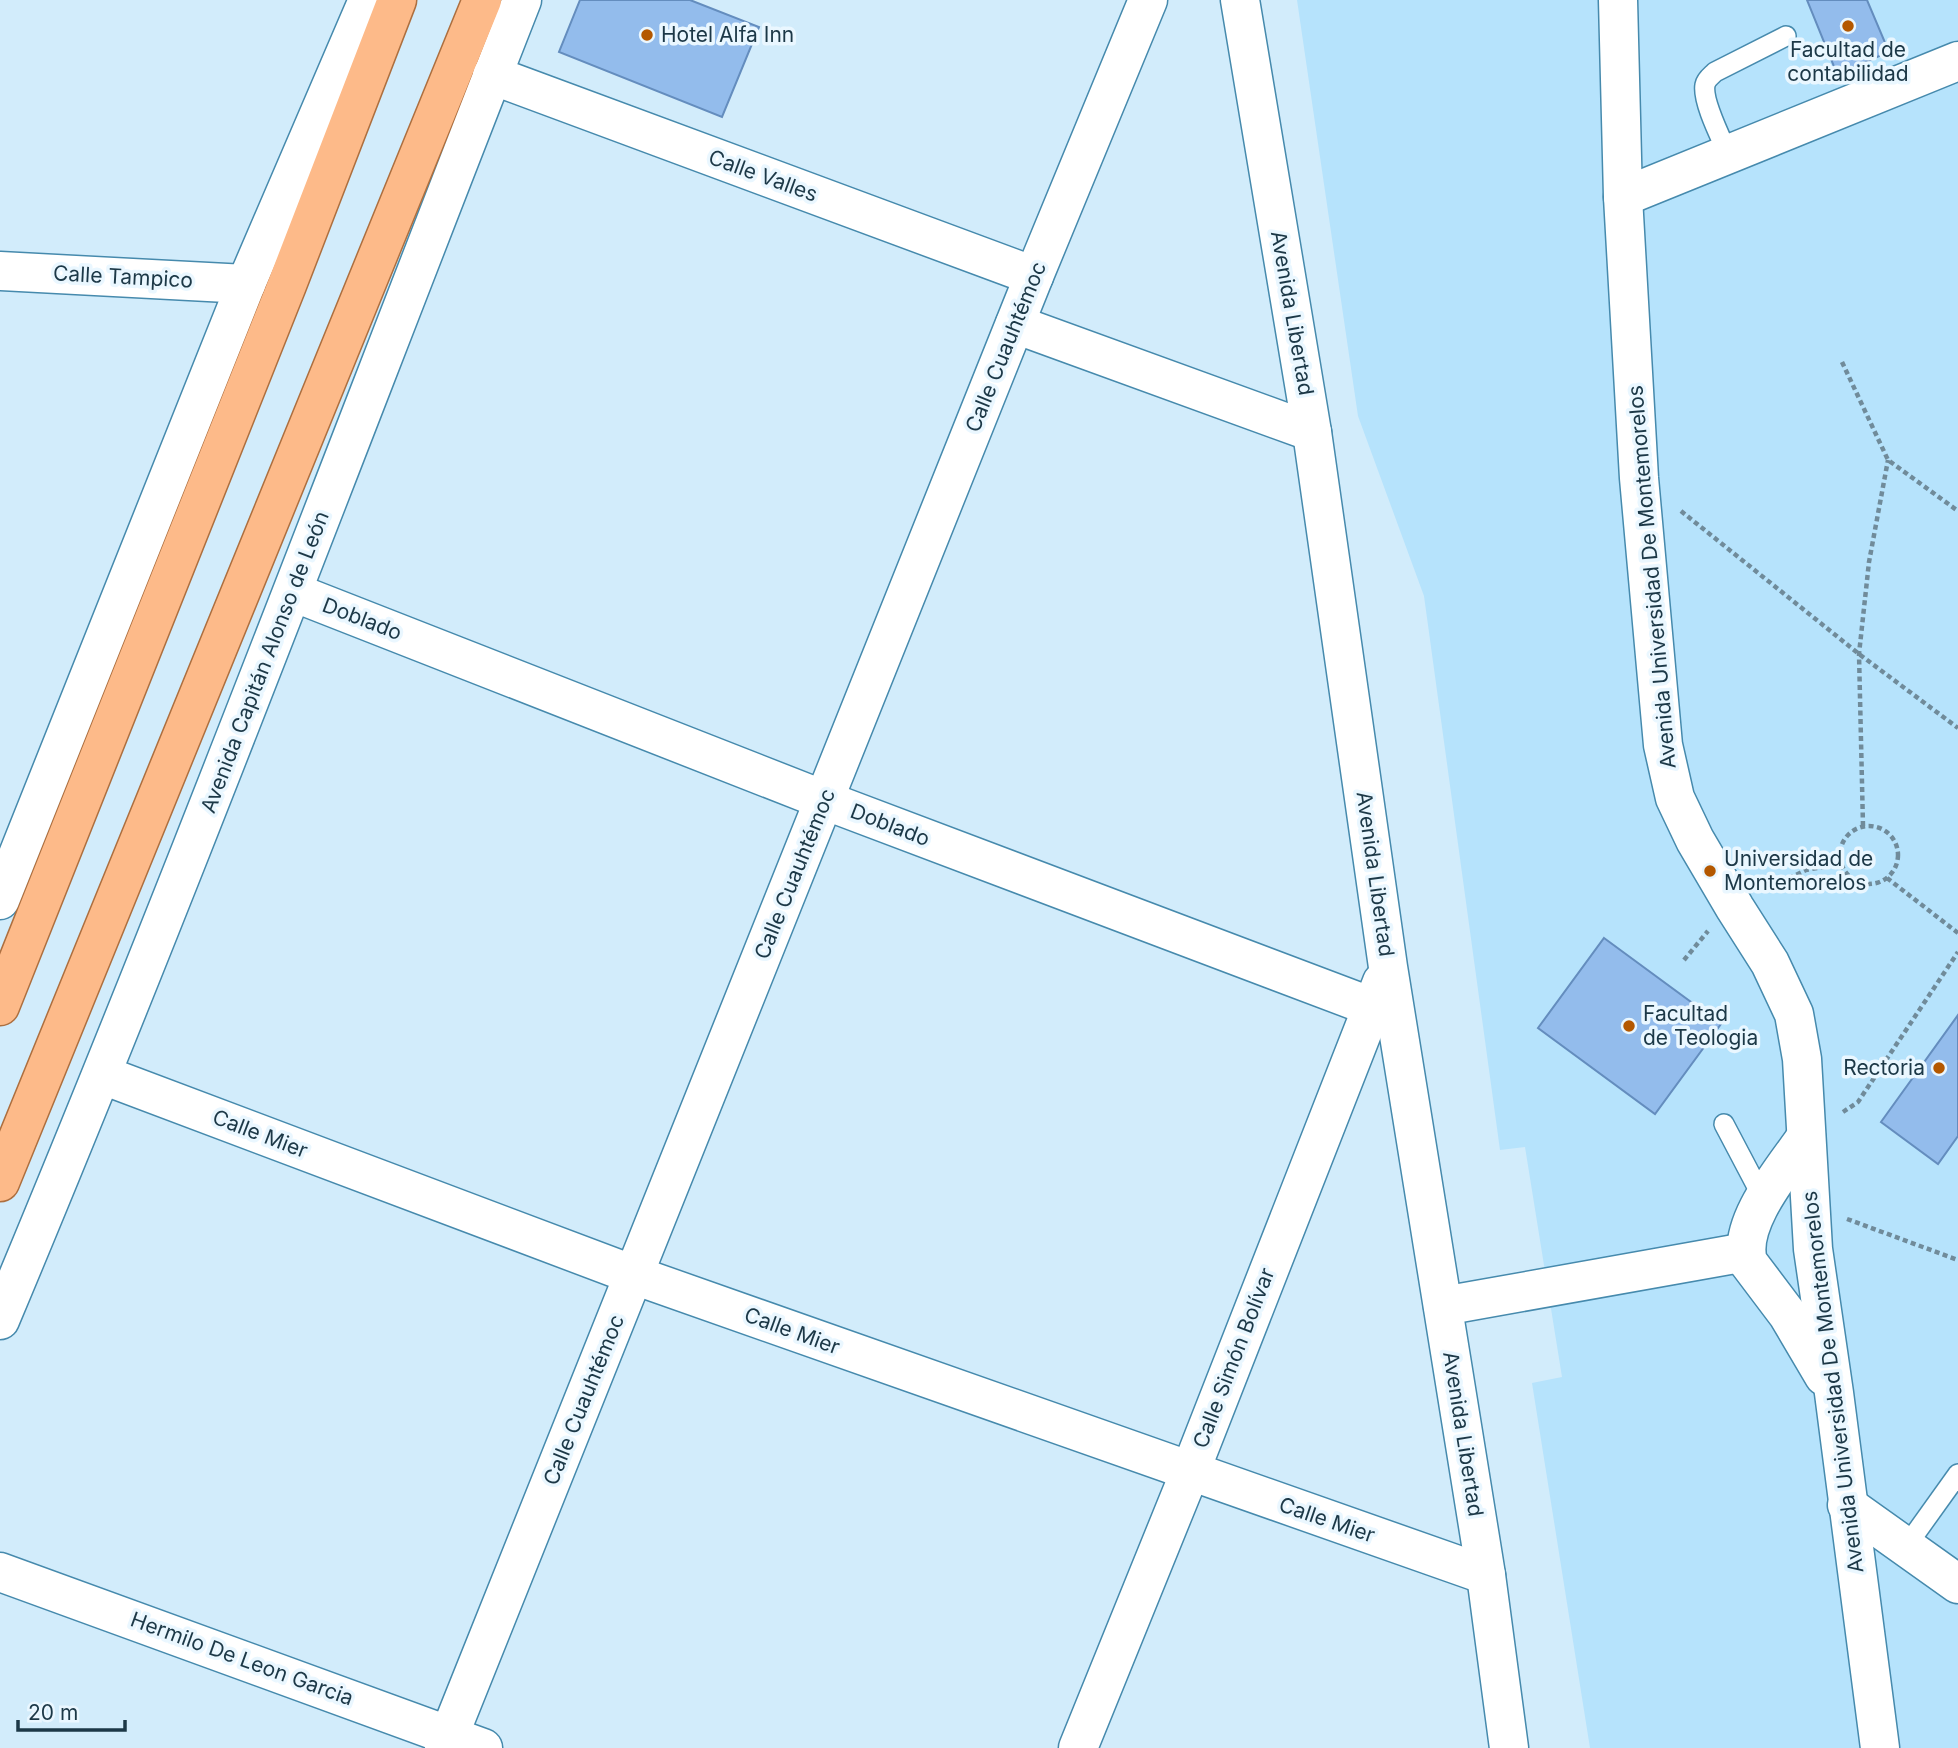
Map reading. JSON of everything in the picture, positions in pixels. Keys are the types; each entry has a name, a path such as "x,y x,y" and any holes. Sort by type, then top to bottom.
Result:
{"main road":[{"path":"0,1006 287,285 397,0"},
{"path":"0,1182 482,0"}],"street":[{"path":"0,900 12,839 368,0"},
{"name":"Avenida Capitán Alonso de León","path":"0,1320 103,1075 522,0"},
{"name":"Calle Cuauhtémoc","path":"459,1744 634,1275 1034,276 1148,0"},
{"name":"Avenida Libertad","path":"1240,0 1312,432 1388,967 1486,1575 1509,1748"},
{"name":"Avenida Universidad De Montemorelos","path":"1618,0 1623,197 1639,478 1663,745 1675,799 1728,897 1770,963 1794,1014 1801,1059 1812,1229 1880,1748"},
{"path":"1623,197 1958,61"},
{"name":"Calle Valles","path":"492,75 1034,276"},
{"name":"Calle Tampico","path":"0,271 246,284"},
{"path":"1015,324 1312,432"},
{"name":"Doblado","path":"293,592 824,800 1372,1007"},
{"name":"Calle Simón Bolívar","path":"1078,1748 1190,1472 1388,967"},
{"name":"Calle Mier","path":"103,1075 634,1275 1486,1575"},
{"path":"1806,1137 1761,1204 1747,1238 1753,1266 1788,1315 1834,1393"},
{"path":"1443,1306 1753,1266 1785,1272 1812,1229 1788,1220 1761,1204"},
{"path":"1847,1505 1958,1584"},
{"name":"Hermilo De Leon Garcia","path":"0,1572 459,1744"}],"lane":[{"path":"1728,154 1705,97 1708,78 1786,36"},
{"path":"1724,1124 1761,1204"},
{"path":"1905,1548 1958,1474"}],"path":[{"path":"1843,362 1888,460 1958,510"},
{"path":"1863,826 1859,654 1869,562 1888,460"},
{"path":"1639,478 1859,654 1958,728"},
{"path":"1863,826 1883,829 1892,837 1898,858 1894,870 1887,878 1877,884 1865,885 1846,874 1840,864 1839,852 1850,832 1863,826"},
{"path":"1887,878 1958,933"},
{"path":"1806,1137 1857,1102 1958,952"},
{"path":"1812,1229 1958,1260"}],"shaded area":[{"name":"Universidad de Montemorelos","path":"1297,0 1958,0 1958,1748 1590,1748 1532,1383 1562,1377 1525,1147 1500,1150 1424,596 1358,416"}],"building":[{"path":"580,0 690,0 759,27 722,117 559,52"},
{"name":"Facultad de contabilidad","path":"1807,0 1867,0 1889,52 1837,74"},
{"name":"Facultad de Teologia","path":"1604,938 1721,1024 1655,1114 1538,1028"},
{"name":"Rectoria","path":"1958,1015 1958,1136 1938,1164 1881,1122"}],"place":[{"name":"Facultad de contabilidad","path":"1848,26"},
{"name":"Hotel Alfa Inn","path":"647,35"},
{"name":"Universidad de Montemorelos","path":"1710,871"},
{"name":"Facultad de Teologia","path":"1629,1026"},
{"name":"Rectoria","path":"1939,1068"}]}
